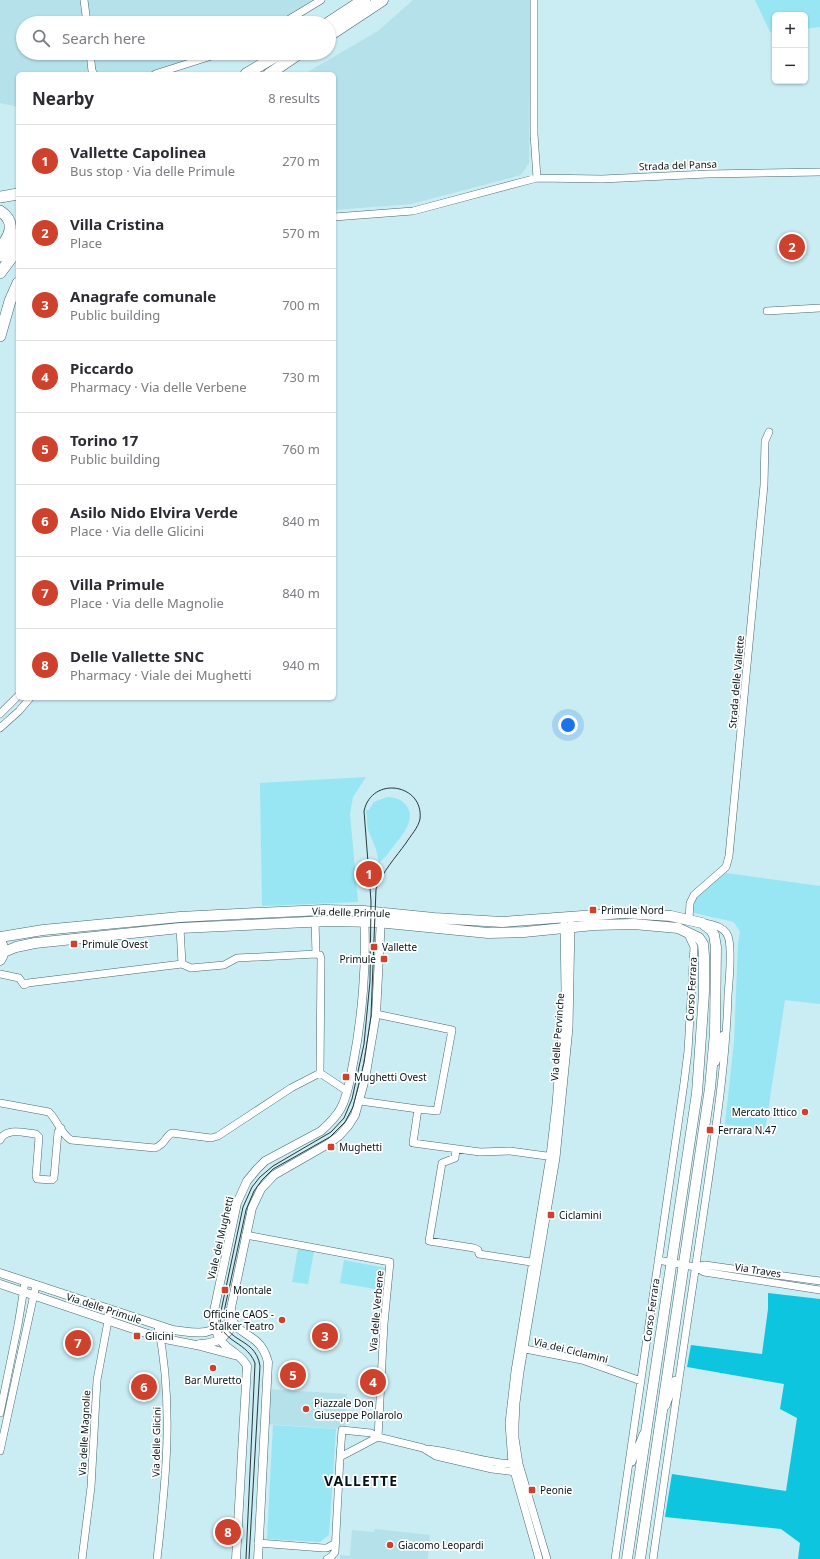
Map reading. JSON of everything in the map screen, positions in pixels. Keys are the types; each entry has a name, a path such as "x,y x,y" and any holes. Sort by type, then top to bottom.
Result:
{"highway":[{"path":"336,18 364,0"},
{"path":"336,30 382,0"}],"main road":[{"path":"249,72 269,60"},
{"path":"272,72 290,60"},
{"path":"0,197 16,194"},
{"path":"0,211 8,217 10,224 8,238 0,248"},
{"path":"0,256 16,236"},
{"path":"0,273 16,252"},
{"path":"0,336 10,301 16,288"},
{"name":"Via delle Primule","path":"0,937 43,930 180,917 324,910 364,916 442,918 502,922 623,913 648,913 689,919 702,923"},
{"name":"Via delle Primule","path":"2,956 16,947 35,943 180,928 316,921 364,916"},
{"path":"180,917 180,928"},
{"name":"Via delle Primule","path":"381,917 445,930 488,933 634,924 670,926 687,932"},
{"path":"640,1559 662,1413 690,1266 710,1088 715,1033 716,940 711,930 702,923"},
{"name":"Corso Ferrara","path":"627,1559 697,1093 703,1007 704,956 702,944 699,938 687,932"},
{"path":"0,941 2,944 2,956"}],"street":[{"path":"84,0 86,16"},
{"path":"295,16 321,0"},
{"path":"534,0 534,134 537,178"},
{"path":"91,60 93,72"},
{"path":"161,72 198,60"},
{"name":"Strada del Pansa","path":"336,217 413,210 537,178 602,179 708,174 820,172"},
{"path":"767,311 820,308"},
{"name":"Strada delle Vallette","path":"689,919 690,903 694,895 726,867 730,856 764,485 765,441 769,432"},
{"path":"0,714 16,698"},
{"path":"0,728 19,711 28,700"},
{"name":"Viale dei Mughetti","path":"240,1356 220,1340 215,1328 214,1311 237,1204 247,1181 257,1169 266,1161 321,1130 329,1124 341,1107 347,1091 356,1050 361,1013 364,916"},
{"path":"258,1559 268,1362 264,1350 260,1345 236,1327 232,1318 231,1309 252,1208 261,1189 274,1175 328,1144 348,1126 355,1115 360,1101 370,1054 376,1014 381,917"},
{"name":"Via delle Pervinche","path":"543,1559 515,1464 515,1424 517,1371 553,1157 563,1026 568,928 567,917"},
{"name":"Via delle Primule","path":"316,921 316,954 320,955 321,959 320,1073"},
{"path":"653,1559 681,1363 690,1266 721,1095 727,1020 729,939 725,931 719,926 702,923"},
{"path":"180,928 182,964"},
{"name":"Corso Ferrara","path":"615,1559 678,1131 688,1051 694,947 687,932"},
{"path":"0,974 18,978 24,985 28,983 182,964 191,968 224,965 237,958 316,954"},
{"path":"360,1101 436,1111 452,1030 376,1014"},
{"path":"710,1088 727,1020"},
{"path":"0,1103 49,1112 67,1137 71,1140 150,1149 161,1146 168,1134 172,1133 211,1138 218,1136 291,1088 320,1073 347,1091"},
{"path":"418,1109 413,1143 480,1152 510,1151 553,1157"},
{"path":"0,1140 4,1134 9,1132 36,1134 39,1137 36,1176 38,1179 52,1180 54,1178 58,1132 60,1128"},
{"path":"456,1149 455,1158 442,1163 429,1241 474,1248 478,1250 479,1254 536,1263"},
{"name":"Via delle Verbene","path":"246,1235 390,1262 384,1324 378,1437"},
{"name":"Via Traves","path":"658,1260 690,1266 704,1272 820,1290"},
{"name":"Via Traves","path":"690,1266 705,1265 820,1281"},
{"name":"Via delle Primule","path":"0,1273 173,1330 206,1332 225,1324 234,1324"},
{"path":"8,1417 0,1414 25,1282"},
{"name":"Via delle Primule","path":"0,1284 108,1322 160,1338 240,1356"},
{"path":"0,1451 36,1285"},
{"name":"Via delle Magnolie","path":"82,1559 91,1487 97,1380 108,1322 108,1309"},
{"path":"220,1340 226,1336 234,1324"},
{"name":"Via delle Glicini","path":"157,1559 164,1490 168,1417 158,1326"},
{"name":"Via delle Primule","path":"196,1345 220,1340"},
{"name":"Via dei Ciclamini","path":"522,1348 582,1360 641,1381"},
{"path":"236,1559 247,1376 247,1366 245,1361 240,1356"},
{"path":"11,1360 20,1362"},
{"path":"662,1413 681,1363"},
{"name":"Corso Ferrara","path":"628,1472 648,1421"},
{"path":"327,1559 335,1552 334,1544 342,1430 371,1433 378,1437 423,1448 437,1449 492,1462 515,1464"},
{"path":"340,1457 378,1437"},
{"path":"423,1448 436,1456 492,1469 517,1472"},
{"path":"258,1544 323,1548 327,1548 334,1544"}],"shaded area":[{"path":"0,0 321,0 295,16 16,16 16,60 199,60 161,72 16,72 16,107 0,103"},
{"path":"413,0 531,0 529,163 521,175 411,204 336,210 336,72 307,72 328,60 336,60 336,55 378,31"},
{"path":"755,0 820,0 820,27 808,29 808,12 772,12 772,32 770,32"},
{"path":"366,777 353,797 350,814 358,902 262,906 260,783"},
{"path":"387,797 392,797 402,801 406,805 410,816 404,832 379,863 376,849 368,830 366,810 369,810 374,802"},
{"path":"726,873 820,886 820,1004 785,1000 765,1131 725,1124 734,1042 738,943 740,932 734,922 694,913 693,906 698,894 708,884"},
{"path":"298,1249 314,1251 308,1284 292,1282"},
{"path":"344,1260 386,1268 381,1290 340,1283"},
{"path":"768,1293 820,1299 820,1559 798,1559 800,1543 781,1529 665,1517 672,1474 786,1491 797,1418 780,1409 784,1384 687,1367 691,1345 762,1354 768,1309"},
{"name":"Piazzale Don Giuseppe Pollarolo","path":"267,1389 347,1394 345,1429 265,1424"},
{"path":"273,1425 336,1429 329,1535 320,1542 267,1539"},
{"name":"Giacomo Leopardi","path":"375,1529 430,1535 428,1559 340,1559 340,1555 350,1556 352,1530 374,1532"}],"tram line":[{"path":"246,1559 255,1363 245,1349 226,1335 222,1329 220,1321 221,1311 243,1207 252,1187 260,1177 273,1166 331,1132 344,1118 352,1099 364,1044 370,981 371,901 364,811 369,800 377,792 386,788 396,788 406,792 414,798 419,807 420,819 414,831 385,871 376,889 371,1016 364,1063 353,1107 345,1122 330,1137 273,1169 254,1191 246,1210 225,1307 224,1319 227,1328 232,1334 251,1348 257,1356 260,1366 249,1559"}],"place":[{"name":"Villa Cristina","path":"792,247"},
{"name":"Vallette Capolinea","path":"369,874"},
{"name":"Primule Nord","path":"593,910"},
{"name":"Primule Ovest","path":"74,944"},
{"name":"Vallette","path":"374,947"},
{"name":"Primule","path":"384,959"},
{"name":"Mughetti Ovest","path":"346,1077"},
{"name":"Mercato Ittico","path":"805,1112"},
{"name":"Ferrara N.47","path":"710,1130"},
{"name":"Mughetti","path":"331,1147"},
{"name":"Ciclamini","path":"551,1215"},
{"name":"Montale","path":"225,1290"},
{"name":"Officine CAOS - Stalker Teatro","path":"282,1320"},
{"name":"Glicini","path":"137,1336"},
{"name":"Anagrafe comunale","path":"325,1336"},
{"name":"Villa Primule","path":"78,1343"},
{"name":"Bar Muretto","path":"213,1368"},
{"name":"Torino 17","path":"293,1375"},
{"name":"Piccardo","path":"373,1382"},
{"name":"Asilo Nido Elvira Verde","path":"144,1387"},
{"name":"Piazzale Don Giuseppe Pollarolo","path":"306,1409"},
{"name":"Peonie","path":"532,1490"},
{"name":"Delle Vallette SNC","path":"228,1532"},
{"name":"Giacomo Leopardi","path":"390,1545"}],"district":[{"name":"VALLETTE","path":"361,1481"}]}
